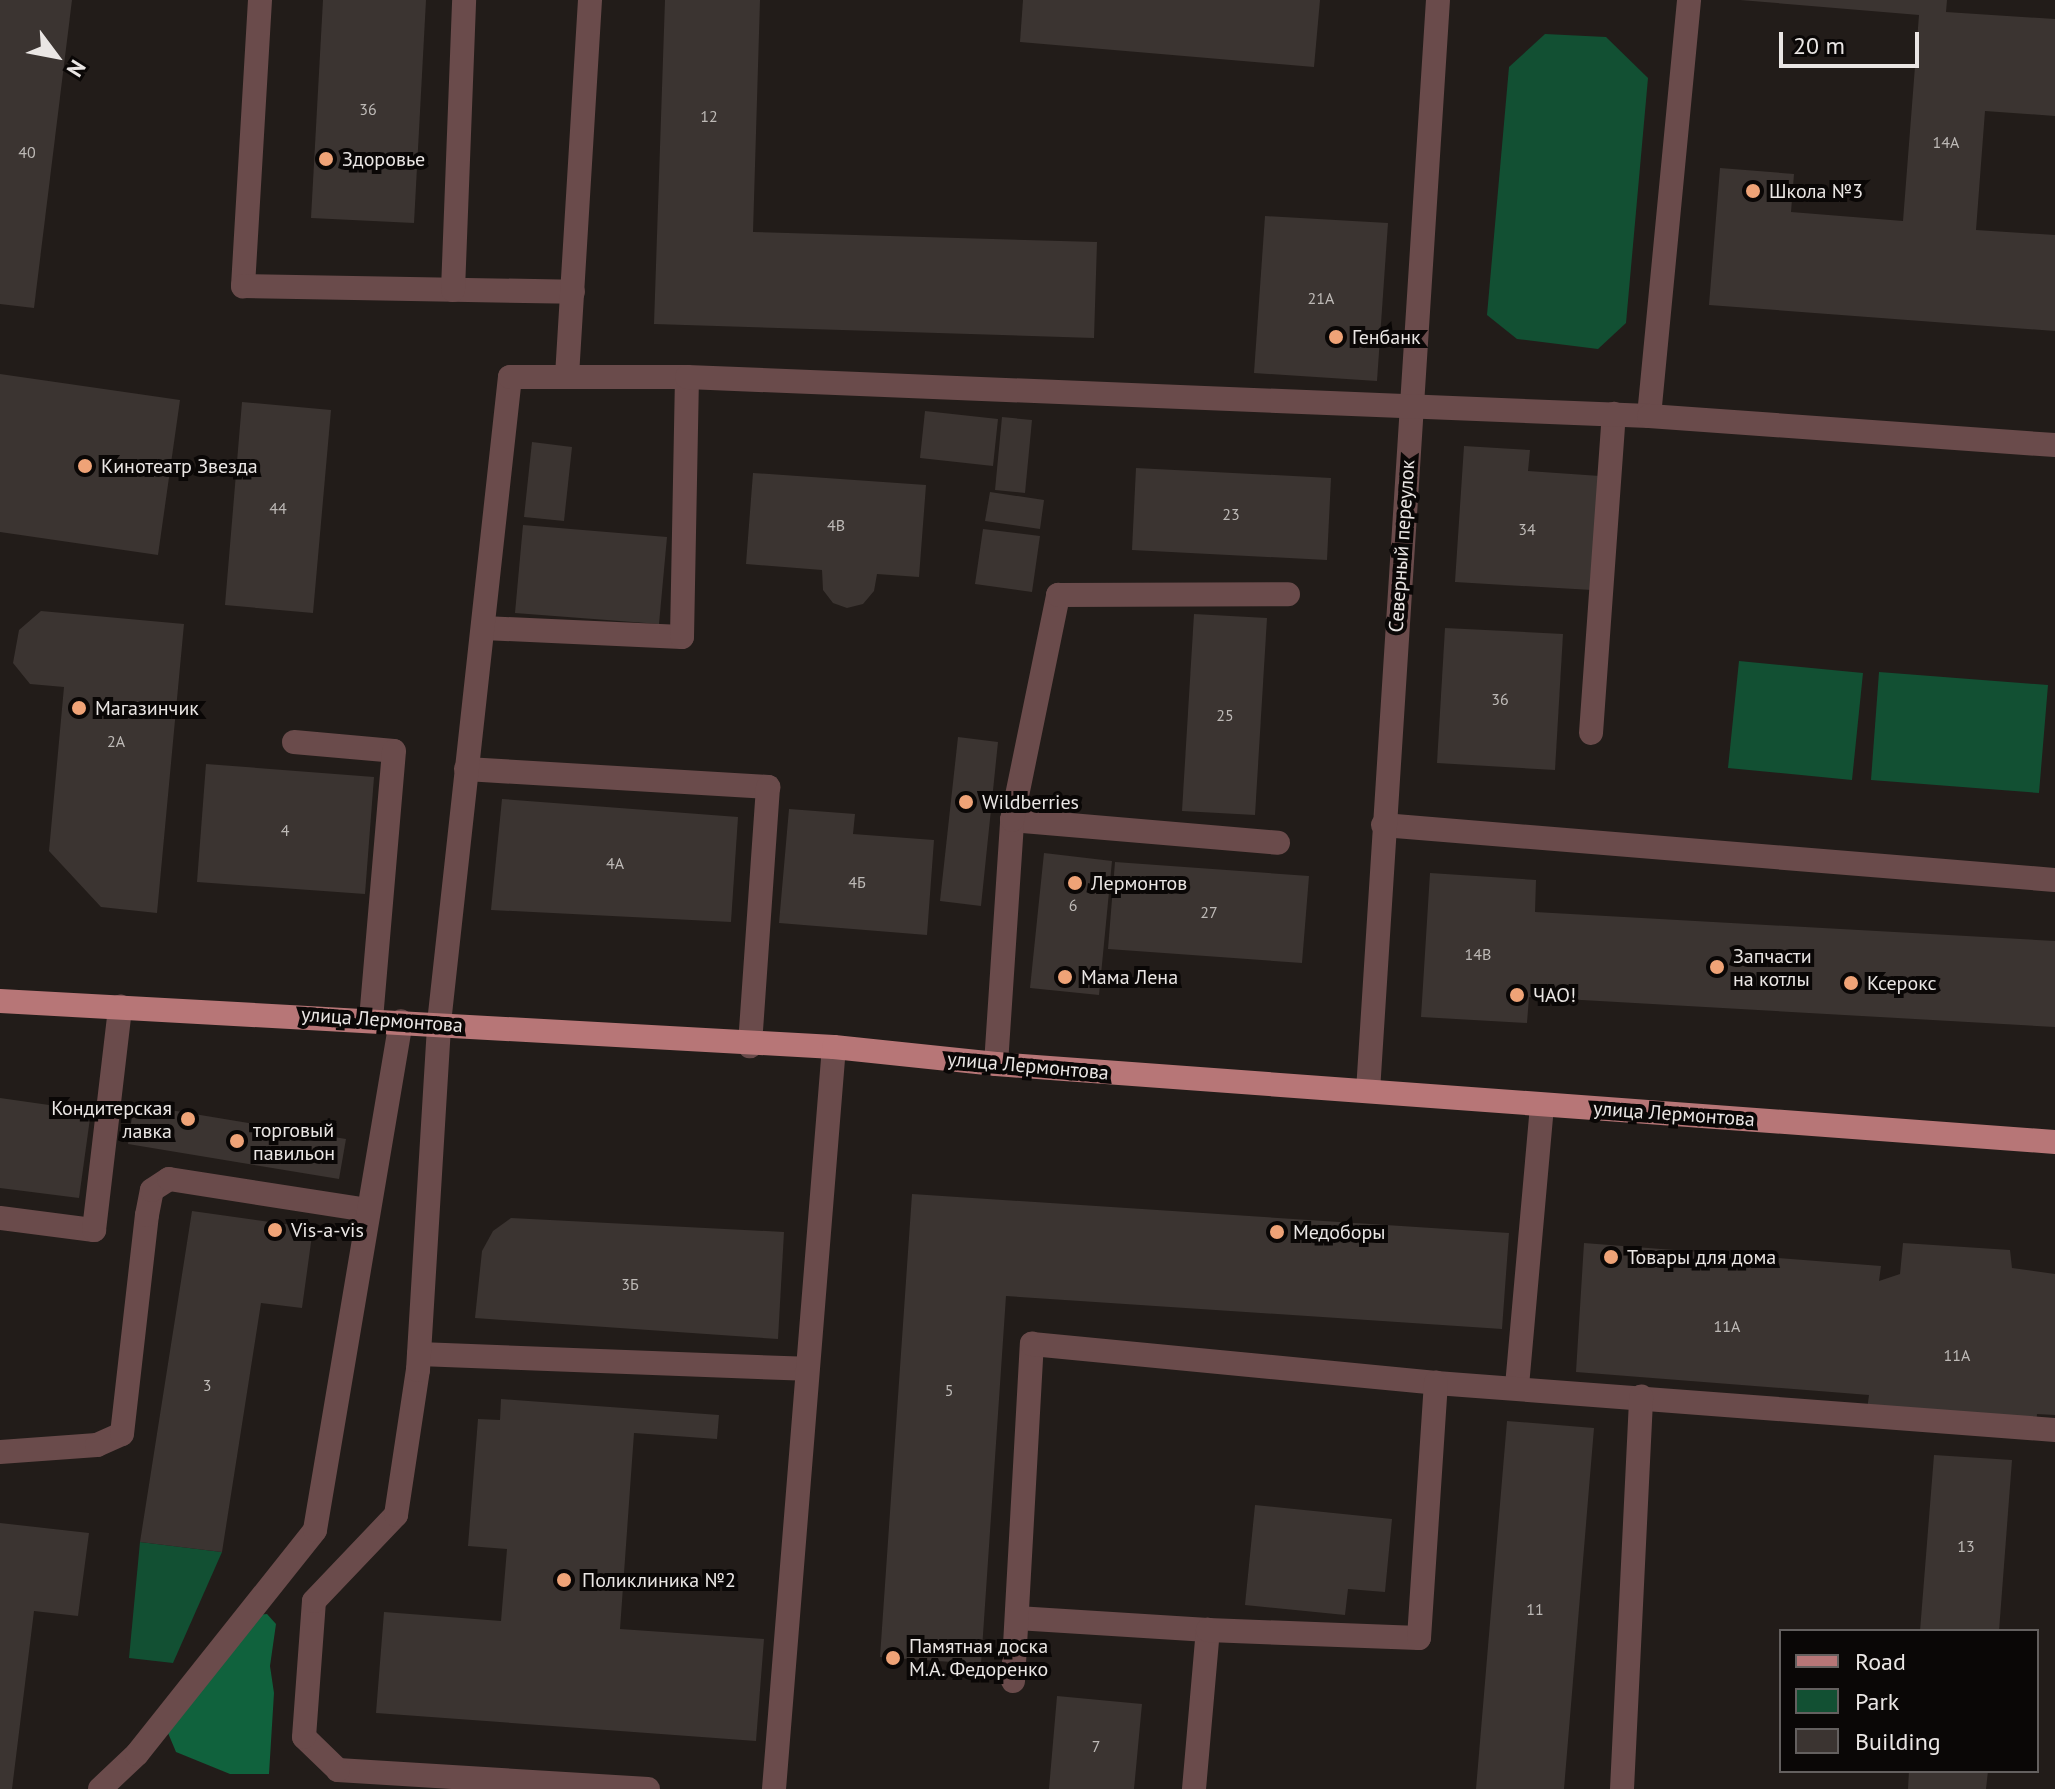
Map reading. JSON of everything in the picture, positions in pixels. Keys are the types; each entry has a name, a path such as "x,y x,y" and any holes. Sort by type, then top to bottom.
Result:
{"main road":[{"name":"улица Лермонтова","path":"0,1001 371,1018 750,1046 834,1047 996,1064 2055,1142"}],"street":[{"path":"260,0 243,286 573,292"},
{"path":"453,290 464,0"},
{"path":"567,376 590,0"},
{"name":"Северный переулок","path":"1368,1091 1438,0"},
{"path":"1649,416 1689,0"},
{"path":"648,1789 338,1770 304,1737 314,1601 396,1515 419,1354 439,1023 510,377 687,377 1614,414 2055,445"},
{"path":"484,628 682,637 687,377"},
{"path":"1591,733 1614,414"},
{"path":"996,1064 1012,820 1058,595 1288,594"},
{"path":"294,742 394,751 371,1018"},
{"path":"466,769 768,787 750,1046"},
{"path":"1012,820 1278,843"},
{"path":"1383,825 2055,880"},
{"path":"0,1218 94,1230 120,1007"},
{"path":"100,1789 137,1754 315,1530 401,1021"},
{"path":"774,1789 791,1626 806,1369 834,1047"},
{"path":"1517,1386 1542,1105"},
{"path":"0,1452 97,1445 122,1434 152,1190 169,1179 367,1210"},
{"path":"1013,1681 1032,1344 1436,1383 1517,1386 2055,1430"},
{"path":"419,1354 806,1369"},
{"path":"1017,1618 1208,1630 1419,1638 1436,1383"},
{"path":"1622,1789 1641,1396"},
{"path":"1194,1789 1208,1630"}],"green space":[{"path":"1545,34 1606,37 1648,78 1626,323 1598,349 1517,339 1487,315 1509,67"},
{"path":"1739,661 1863,673 1852,780 1728,768"},
{"path":"1879,672 2048,685 2039,793 1871,780"},
{"path":"140,1542 222,1552 173,1663 129,1658"},
{"path":"267,1614 276,1624 270,1666 274,1693 269,1774 230,1774 176,1752 168,1733 257,1615"}],"building":[{"path":"0,0 72,0 34,308 0,304"},
{"path":"323,0 426,0 414,223 311,218"},
{"path":"665,0 760,0 753,232 1097,242 1094,338 654,324"},
{"path":"1023,0 1320,0 1314,67 1020,42"},
{"path":"1740,0 1947,0 1946,12 2055,19 2055,116 1985,111 1976,230 2055,235 2055,331 1709,305 1720,168 1794,174 1791,212 1903,221 1919,15"},
{"path":"1265,216 1388,223 1377,381 1254,373"},
{"name":"Кинотеатр Звезда","path":"0,374 180,400 158,555 0,532"},
{"path":"242,402 331,410 313,613 225,605"},
{"path":"925,411 998,419 993,466 920,458"},
{"path":"1002,417 1032,420 1025,493 995,490"},
{"path":"532,442 572,447 564,521 524,517"},
{"path":"1464,446 1530,450 1528,471 1600,476 1592,590 1455,582"},
{"path":"1136,468 1331,478 1327,560 1132,550"},
{"path":"753,473 926,485 919,577 877,574 874,591 863,604 847,608 833,603 823,590 822,570 746,564"},
{"path":"990,492 1044,500 1040,529 985,521"},
{"path":"523,525 667,537 659,624 515,613"},
{"path":"983,529 1040,536 1032,592 975,584"},
{"path":"41,611 184,624 157,913 101,907 49,851 64,687 30,684 13,663 19,630"},
{"path":"1194,614 1267,618 1255,815 1182,811"},
{"path":"1445,628 1563,634 1555,770 1437,763"},
{"path":"958,737 998,742 981,906 940,901"},
{"path":"206,764 374,777 365,894 197,882"},
{"path":"502,799 738,817 731,922 491,910"},
{"path":"789,809 855,814 853,834 934,840 927,935 779,923"},
{"path":"1044,853 1112,861 1099,995 1030,988"},
{"path":"1115,862 1309,876 1302,963 1108,949"},
{"path":"1430,873 1536,880 1535,912 2055,941 2055,1027 1529,997 1527,1023 1421,1017"},
{"path":"0,1098 91,1111 79,1198 0,1188"},
{"name":"торговый павильон","path":"134,1104 346,1139 339,1179 128,1144"},
{"path":"912,1194 1509,1233 1502,1329 1006,1296 981,1664 880,1657"},
{"path":"192,1211 313,1228 302,1308 261,1303 222,1552 140,1542"},
{"path":"511,1218 784,1232 778,1339 475,1318 482,1251 493,1231"},
{"path":"1584,1243 1881,1266 1879,1281 1900,1274 1903,1243 2010,1250 2012,1268 2055,1274 2055,1415 2037,1414 2036,1426 1867,1410 1869,1395 1576,1372"},
{"name":"Поликлиника №2","path":"501,1399 719,1415 717,1439 634,1433 620,1629 764,1639 756,1741 376,1713 384,1612 501,1621 507,1549 468,1546 478,1419 500,1420"},
{"path":"1507,1421 1594,1428 1564,1789 1476,1789"},
{"path":"1934,1455 2012,1460 1999,1629 1920,1629"},
{"path":"1255,1505 1392,1519 1385,1592 1348,1589 1345,1615 1245,1605"},
{"path":"0,1523 89,1533 78,1616 34,1611 12,1789 0,1789"},
{"path":"1057,1696 1142,1704 1134,1789 1049,1789"},
{"path":"1909,1773 1988,1773 1986,1789 1908,1789"}],"place":[{"name":"Здоровье","path":"326,159"},
{"name":"Школа №3","path":"1753,191"},
{"name":"Генбанк","path":"1336,337"},
{"name":"Кинотеатр Звезда","path":"85,466"},
{"name":"Магазинчик","path":"79,708"},
{"name":"Wildberries","path":"966,802"},
{"name":"Лермонтов","path":"1075,883"},
{"name":"Запчасти на котлы","path":"1717,967"},
{"name":"Мама Лена","path":"1065,977"},
{"name":"Ксерокс","path":"1851,983"},
{"name":"ЧАО!","path":"1517,995"},
{"name":"Кондитерская лавка","path":"188,1119"},
{"name":"торговый павильон","path":"237,1141"},
{"name":"Vis-a-vis","path":"275,1230"},
{"name":"Медоборы","path":"1277,1232"},
{"name":"Товары для дома","path":"1611,1257"},
{"name":"Поликлиника №2","path":"564,1580"},
{"name":"Памятная доска М.А. Федоренко","path":"893,1658"}]}
